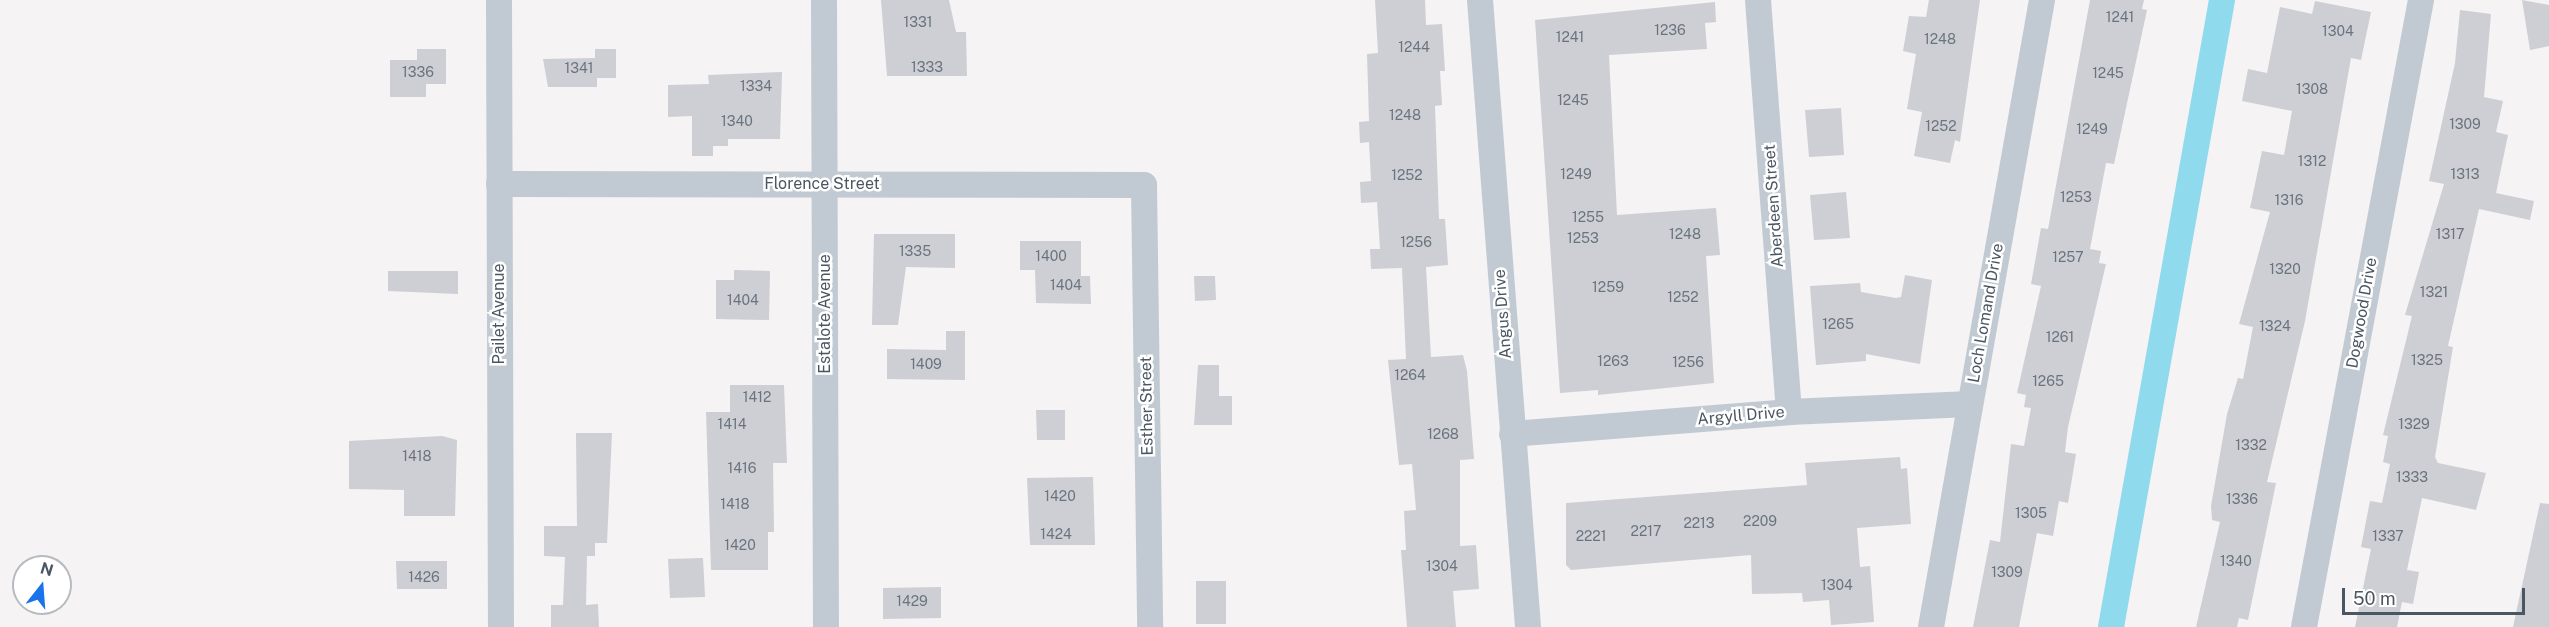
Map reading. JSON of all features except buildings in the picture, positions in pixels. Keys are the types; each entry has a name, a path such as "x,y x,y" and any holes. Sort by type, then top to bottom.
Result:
{"street":[{"name":"Pailet Avenue","path":"499,0 501,627"},
{"name":"Estalote Avenue","path":"824,0 826,627"},
{"name":"Angus Drive","path":"1480,0 1528,627"},
{"name":"Aberdeen Street","path":"1758,0 1789,412"},
{"name":"Loch Lomand Drive","path":"1931,627 2042,0"},
{"name":"Dogwood Drive","path":"2304,627 2421,0"},
{"name":"Florence Street","path":"499,184 1144,184"},
{"name":"Esther Street","path":"1144,184 1150,627"},
{"name":"Argyll Drive","path":"1512,434 1789,412 1970,404"}],"waterway":[{"path":"2111,627 2222,0"}]}
